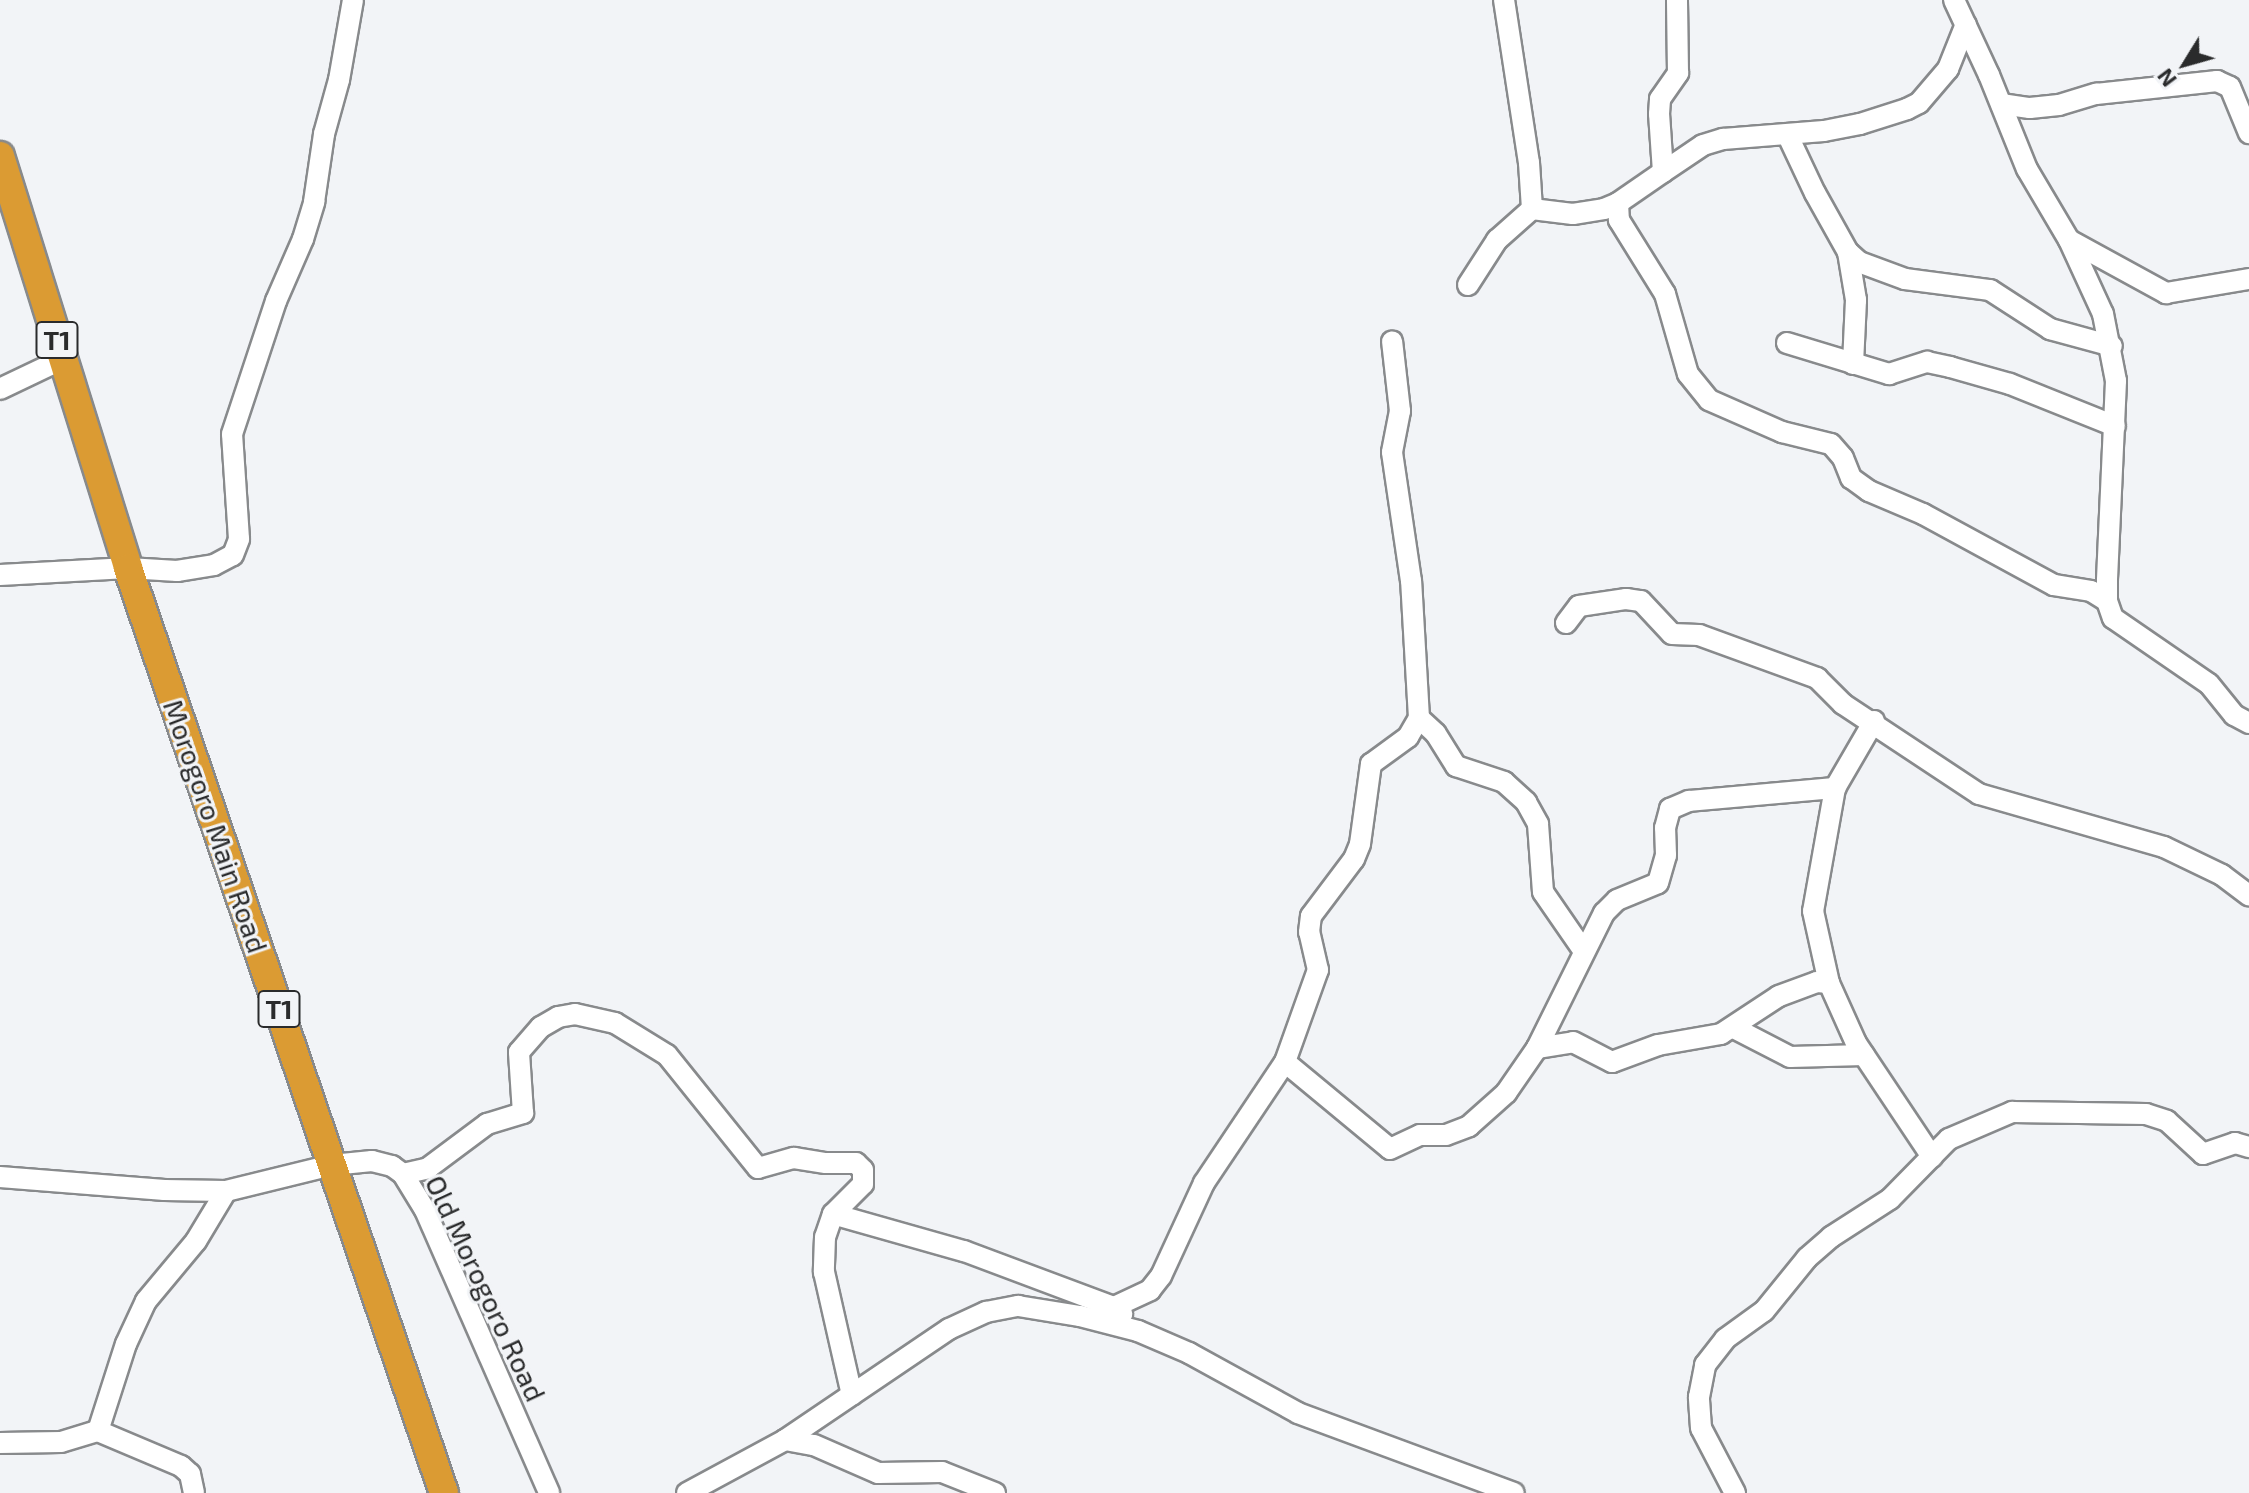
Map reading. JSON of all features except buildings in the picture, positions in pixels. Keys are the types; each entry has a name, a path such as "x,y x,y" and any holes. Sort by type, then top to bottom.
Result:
{"highway":[{"name":"Morogoro Main Road","path":"0,156 128,568 444,1493"}],"street":[{"path":"0,575 128,568 177,571 214,565 233,555 239,539 232,434 276,301 303,239 314,202 324,134 339,80 353,0"},
{"path":"1504,0 1529,163 1532,209"},
{"path":"1663,172 1660,99 1678,73 1677,0"},
{"path":"1954,0 2027,169 2093,287 2112,346 2115,426 2107,601 2117,624 2209,684 2234,715 2249,723"},
{"path":"1468,285 1497,240 1532,209 1573,214 1618,203 1703,145 1723,139 1788,136 1860,124 1919,103 1948,69 1966,24"},
{"path":"2001,104 2030,108 2059,105 2096,94 2217,81 2230,87 2249,133"},
{"path":"1788,136 1848,252 1856,300 1853,364"},
{"path":"1618,203 1619,220 1665,294 1688,374 1709,400 1770,428 1831,444 1843,458 1851,478 1869,491 1923,514 2054,585 2091,591 2107,601"},
{"path":"2069,240 2166,293 2249,279"},
{"path":"1848,252 1872,269 1905,279 1990,290 2050,329 2112,346"},
{"path":"1114,1307 1150,1290 1161,1276 1204,1183 1285,1062 1318,970 1309,932 1311,916 1354,859 1360,844 1371,764 1408,737 1419,718 1411,581 1392,452 1400,411 1392,341"},
{"path":"1787,343 1889,374 1927,362 1950,367 2022,389 2115,426"},
{"path":"0,389 63,359"},
{"path":"1566,623 1579,606 1626,599 1641,601 1672,634 1699,635 1762,661 1805,671 1843,704 1874,721 1979,794 2174,851 2222,875 2249,895"},
{"path":"1419,718 1447,749 1452,762 1504,782 1526,802 1538,824 1543,892 1583,950"},
{"path":"1874,721 1835,788 1821,852 1813,911 1829,983 1864,1055 1932,1157"},
{"path":"1285,1062 1390,1149 1420,1135 1446,1135 1469,1126 1506,1093 1537,1048 1583,950 1610,906 1658,883 1666,855 1665,828 1670,809 1689,801 1835,788"},
{"path":"1537,1048 1573,1042 1612,1062 1658,1045 1710,1037 1734,1028 1779,996 1808,985 1829,983"},
{"path":"403,1174 428,1168 487,1124 523,1113 519,1052 541,1027 558,1017 575,1014 615,1023 657,1047 758,1168 794,1158 860,1166 865,1173 863,1184 833,1214 825,1237 824,1272 852,1395"},
{"path":"1734,1028 1790,1057 1864,1055"},
{"path":"1735,1493 1701,1428 1699,1397 1705,1365 1725,1339 1764,1311 1807,1258 1831,1237 1890,1199 1949,1139 2012,1112 2153,1114 2167,1121 2203,1154 2235,1143 2249,1147"},
{"name":"Old Morogoro Road","path":"0,1177 164,1190 226,1191 332,1165 372,1161 392,1166 403,1174 425,1210 549,1493"},
{"path":"98,1431 126,1344 146,1301 196,1241 226,1191"},
{"path":"833,1214 964,1251 1114,1307 1138,1331"},
{"path":"687,1493 785,1440 949,1329 999,1308 1050,1310 1138,1331 1189,1353 1298,1413 1514,1493"},
{"path":"0,1443 61,1442 98,1431 181,1466 190,1474 194,1493"},
{"path":"785,1440 814,1445 870,1471 897,1475 924,1470 942,1472 995,1493"}]}
